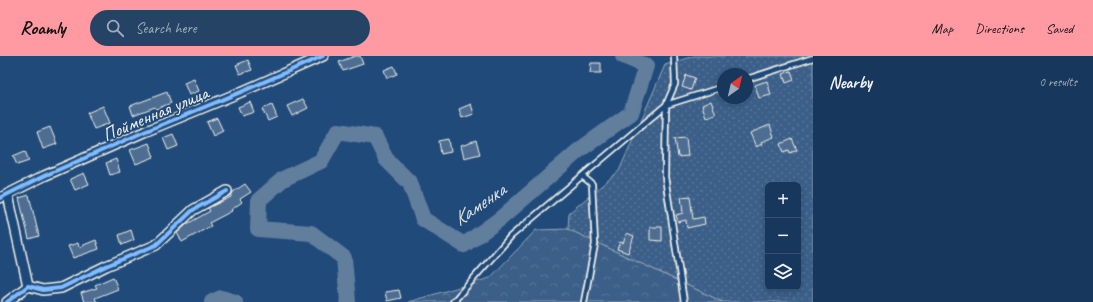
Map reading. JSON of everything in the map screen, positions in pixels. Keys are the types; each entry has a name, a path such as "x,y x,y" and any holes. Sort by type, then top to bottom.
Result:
{"street":[{"name":"Пойменная улица","path":"4,196 44,176 322,56"},
{"path":"28,286 43,290 61,288 106,266 156,245 193,210 227,191"},
{"path":"4,196 28,286"},
{"path":"7,302 28,286"}],"lane":[{"path":"674,56 675,84 666,105 665,177 684,302"},
{"path":"753,77 813,58"},
{"path":"453,302 511,236 666,105 717,89"},
{"path":"582,176 592,184 595,244 584,302"}],"green space":[{"path":"694,56 813,56 813,302 723,302 568,229 569,213 619,171 665,65"},
{"path":"568,229 723,302 408,302 490,278 536,230"}],"building":[{"path":"355,56 360,56 363,64 343,71 339,62"},
{"path":"248,60 252,70 240,74 236,65"},
{"path":"591,63 601,63 601,73 590,73"},
{"path":"394,66 397,74 387,78 384,70"},
{"path":"791,71 794,80 786,83 783,74"},
{"path":"686,75 695,78 691,90 682,87"},
{"path":"194,79 199,91 189,95 184,83"},
{"path":"767,81 771,95 759,98 755,85"},
{"path":"167,92 171,103 156,109 155,107 133,115 130,106"},
{"path":"303,99 308,108 292,116 287,106"},
{"path":"711,101 716,114 706,117 702,105"},
{"path":"250,102 254,112 242,116 238,107"},
{"path":"471,104 474,114 462,118 459,109"},
{"path":"272,105 277,117 268,121 262,109"},
{"path":"103,106 110,123 94,129 87,113"},
{"path":"217,118 223,131 213,136 207,122"},
{"path":"770,125 774,137 761,142 762,144 756,147 750,133"},
{"path":"50,127 57,144 43,149 37,132"},
{"path":"173,134 178,146 168,150 163,138"},
{"path":"686,137 688,156 678,157 675,138"},
{"path":"449,139 451,152 441,154 439,141"},
{"path":"792,139 797,150 790,153 789,150 784,152 781,144"},
{"path":"476,141 480,154 464,158 461,146"},
{"path":"149,143 154,157 136,164 130,150"},
{"path":"25,151 29,161 17,165 13,156"},
{"path":"116,159 120,172 110,175 106,163"},
{"path":"84,173 89,184 75,190 70,179"},
{"path":"245,184 251,192 240,199 242,202 231,210 232,211 209,223 211,226 182,242 177,233 187,224 210,211 208,208 231,197 233,192"},
{"path":"29,195 39,236 29,239 19,198"},
{"path":"690,196 693,219 704,217 705,224 687,228 686,220 678,222 676,215 683,213 681,197"},
{"path":"650,227 662,227 662,241 650,240"},
{"path":"131,230 134,240 122,245 119,235"},
{"path":"627,233 634,236 628,253 617,249 620,242 623,243"},
{"path":"96,240 99,249 73,258 68,246 78,243 79,247"},
{"path":"113,277 118,289 95,298 97,302 84,302 81,293 97,288 95,285"},
{"path":"399,290 401,298 387,301 385,292"}],"waterway":[{"name":"Каменка","path":"348,302 344,258 311,233 258,229 259,200 283,179 321,161 338,131 375,137 386,159 410,183 423,219 464,245 500,219 578,151 631,113 646,66 623,56"},
{"name":"Каменка","path":"212,302 221,298 235,302"}],"cycle path":[{"path":"0,198 44,176 144,132 323,56"},
{"path":"7,302 28,286 43,290 61,288 106,266 156,245 193,210 227,191"}]}
